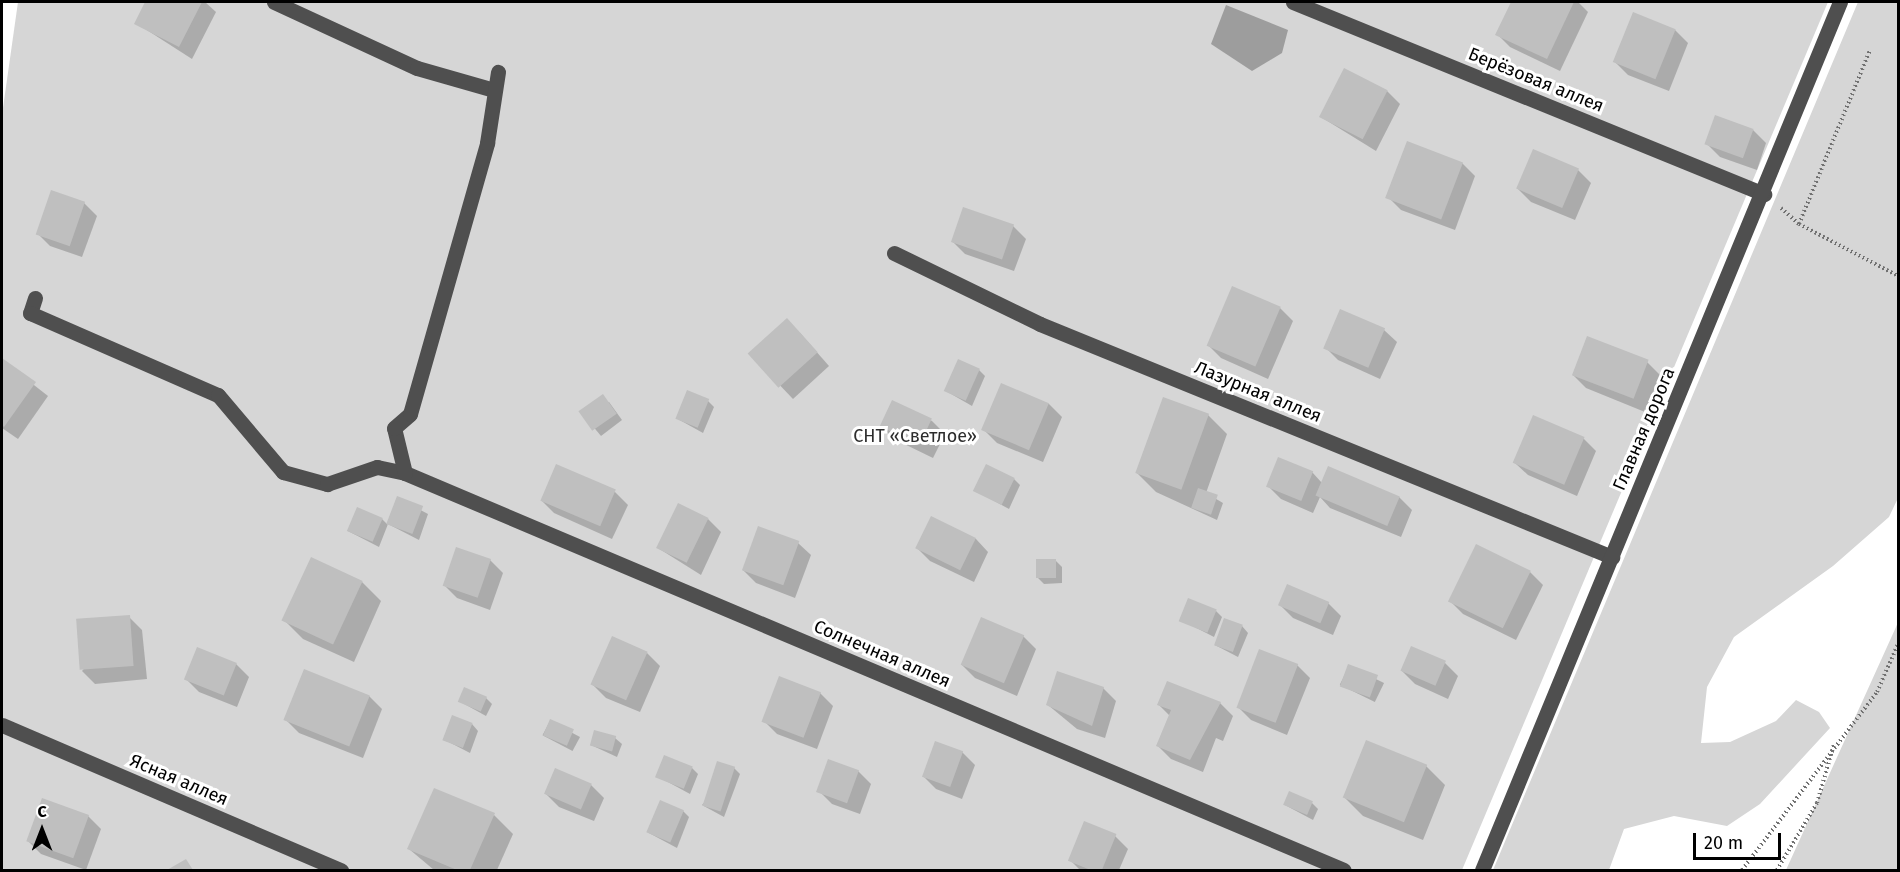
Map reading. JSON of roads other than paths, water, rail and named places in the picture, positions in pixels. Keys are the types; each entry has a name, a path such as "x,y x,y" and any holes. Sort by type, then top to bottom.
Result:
{"street":[{"path":"274,2 417,68 494,90"},
{"name":"Берёзовая аллея","path":"1293,2 1764,194"},
{"name":"Главная дорога","path":"1482,870 1764,194 1840,2"},
{"path":"405,473 394,428 410,414 456,238 487,143 498,72"},
{"name":"Лазурная аллея","path":"894,253 1040,324 1612,557"},
{"name":"Солнечная аллея","path":"35,298 30,313 219,395 283,472 327,484 377,467 405,473 1344,870"},
{"name":"Ясная аллея","path":"2,724 340,870"}],"park label":[{"name":"СНТ «Светлое»","path":"915,436"}]}
